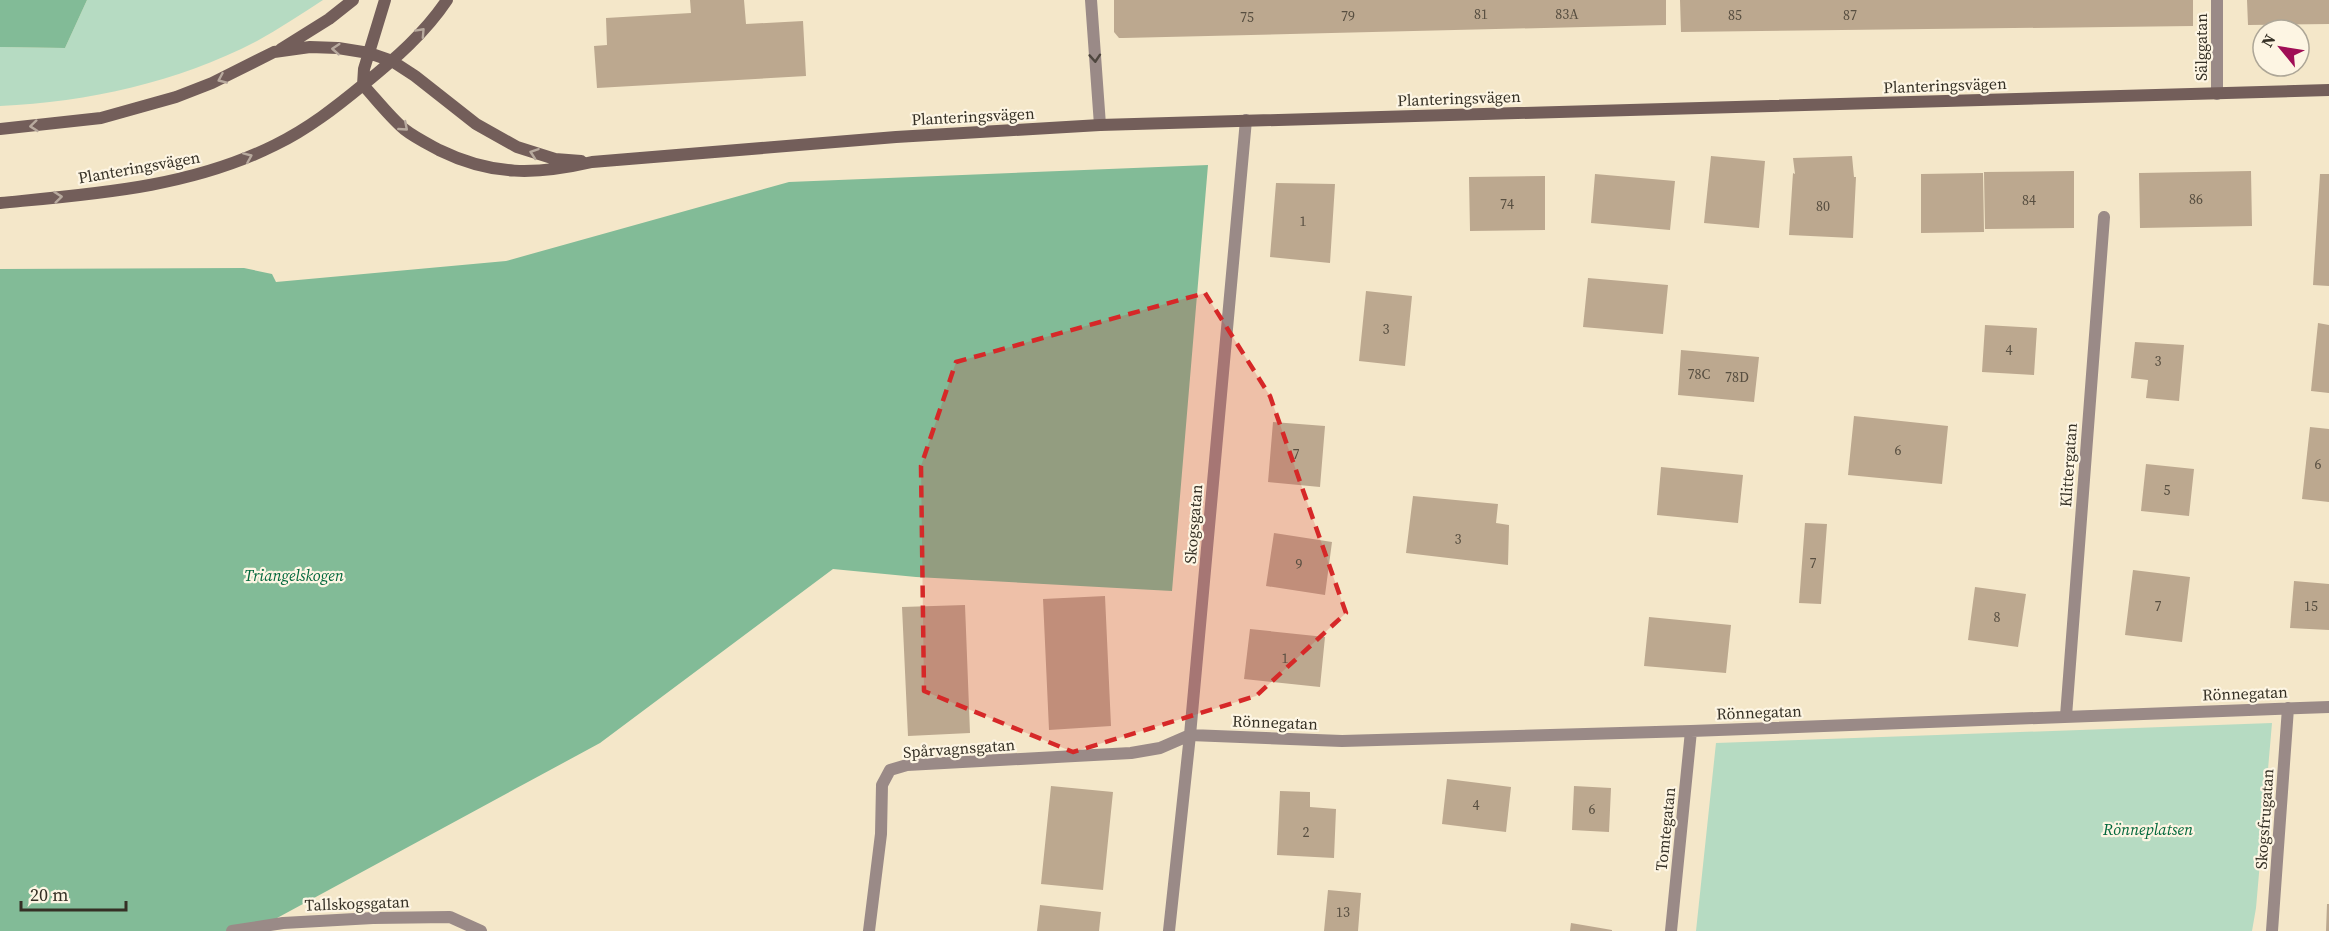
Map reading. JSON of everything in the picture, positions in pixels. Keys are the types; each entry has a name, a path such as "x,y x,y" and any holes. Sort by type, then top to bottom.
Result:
{"street":[{"path":"274,52 328,19 353,0"},
{"path":"385,0 362,79 363,85 393,61 438,14 447,0"},
{"path":"1091,0 1100,125"},
{"name":"Sälggatan","path":"2217,0 2217,94"},
{"name":"Planteringsvägen","path":"0,129 101,118 176,97 212,83 274,52 310,47 369,52 393,61 495,136 536,154 555,159 592,162"},
{"name":"Planteringsvägen","path":"0,203 143,186 219,168 286,139 316,122 363,85 404,129 429,145 472,164 521,172 557,170 592,162 896,137 1100,125 2329,90"},
{"name":"Skogsgatan","path":"1169,931 1190,735 1246,120"},
{"name":"Klittergatan","path":"2066,717 2104,217"},
{"name":"Rönnegatan","path":"1190,735 1342,741 1691,731 2329,707"},
{"name":"Skogsfrugatan","path":"2272,931 2288,708"},
{"name":"Tomtegatan","path":"1671,931 1691,731"},
{"name":"Spårvagnsgatan","path":"869,931 881,834 882,785 890,770 907,765 1131,753 1160,748 1190,735"},
{"name":"Tallskogsgatan","path":"232,931 283,923 450,917 481,931"}],"highlighted area":[{"path":"1205,293 1270,396 1346,613 1256,696 1073,752 924,691 921,466 956,362"}],"green space":[{"path":"0,0 87,0 65,48 0,47"},
{"path":"87,0 323,0 257,41 196,68 164,79 67,100 0,106 0,47 65,48"},
{"name":"Triangelskogen","path":"1208,165 1172,591 916,577 833,569 600,743 253,931 0,931 0,269 244,268 272,274 276,282 506,261 789,182"},
{"name":"Rönneplatsen","path":"2272,723 2252,931 1696,931 1716,743"}],"building":[{"path":"690,0 744,0 746,24 803,21 806,76 597,88 594,46 607,45 606,18 691,13"},
{"path":"1114,0 1666,0 1666,25 1119,38 1114,32"},
{"path":"1680,0 2193,0 2193,26 1681,32"},
{"path":"2247,0 2329,0 2329,24 2311,24 2311,18 2251,18 2251,25 2248,25"},
{"path":"1711,156 1765,161 1759,228 1704,223"},
{"path":"1852,156 1854,177 1856,177 1853,238 1789,235 1793,173 1795,174 1793,158"},
{"path":"2074,171 2074,228 1985,229 1984,172"},
{"path":"2251,171 2252,226 2140,228 2139,173"},
{"path":"1983,173 1984,232 1921,233 1921,174"},
{"path":"1595,174 1675,181 1670,230 1591,223"},
{"path":"2320,174 2329,174 2329,286 2313,285"},
{"path":"1545,176 1545,230 1470,231 1469,177"},
{"path":"1276,183 1335,184 1330,263 1270,257"},
{"path":"1588,278 1668,285 1663,334 1583,327"},
{"path":"1366,291 1412,296 1405,366 1359,361"},
{"path":"2318,323 2329,325 2329,393 2311,391"},
{"path":"1985,325 2037,328 2034,375 1982,372"},
{"path":"2135,342 2184,345 2179,401 2146,398 2148,380 2131,378"},
{"path":"1681,350 1759,357 1754,402 1678,395"},
{"path":"1854,416 1948,426 1942,484 1848,475"},
{"path":"1273,422 1325,426 1320,487 1268,482"},
{"path":"2310,427 2329,429 2329,502 2302,499"},
{"path":"2146,464 2194,469 2189,516 2141,511"},
{"path":"1661,467 1743,475 1738,523 1657,515"},
{"path":"1413,496 1498,504 1496,523 1509,525 1508,565 1406,553"},
{"path":"1805,523 1827,524 1821,604 1799,603"},
{"path":"1274,533 1332,542 1325,595 1266,586"},
{"path":"2133,570 2190,577 2182,642 2125,635"},
{"path":"2294,581 2329,584 2329,630 2290,628"},
{"path":"1975,587 2026,594 2018,647 1968,640"},
{"path":"1105,596 1111,726 1049,730 1043,599"},
{"path":"965,605 970,733 908,736 902,607"},
{"path":"1649,617 1731,625 1726,673 1644,666"},
{"path":"1250,629 1325,637 1320,687 1244,679"},
{"path":"1447,779 1511,787 1506,832 1442,824"},
{"path":"1051,786 1113,792 1103,890 1041,884"},
{"path":"1574,786 1611,788 1609,832 1572,830"},
{"path":"1280,791 1310,792 1310,807 1336,809 1334,858 1277,855"},
{"path":"1328,890 1361,893 1358,931 1324,931"},
{"path":"2327,904 2329,904 2329,931 2326,931"},
{"path":"1040,905 1101,912 1099,931 1037,931"},
{"path":"1571,923 1612,930 1612,931 1570,931"}]}
